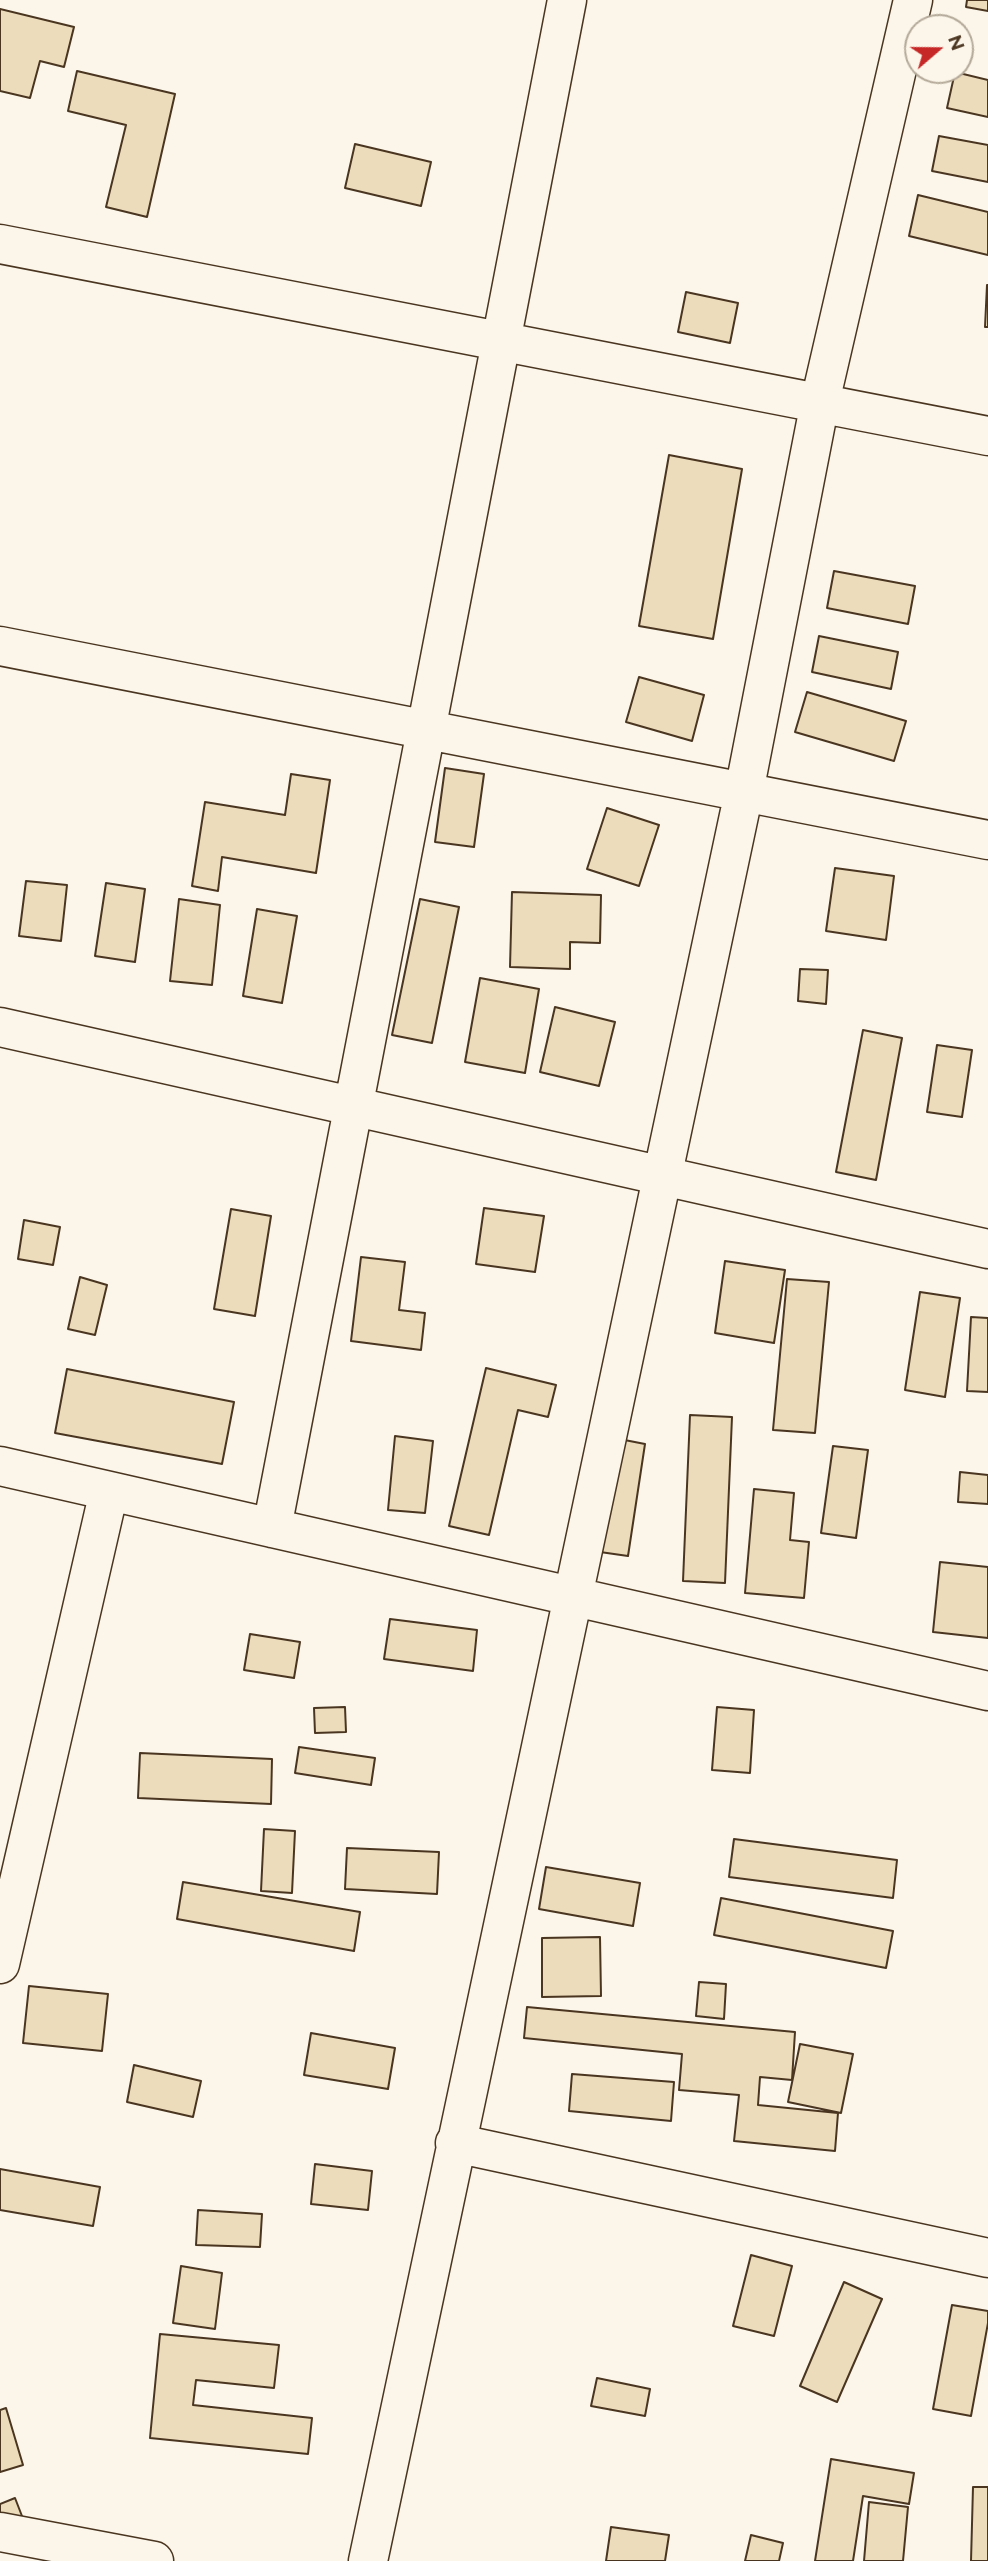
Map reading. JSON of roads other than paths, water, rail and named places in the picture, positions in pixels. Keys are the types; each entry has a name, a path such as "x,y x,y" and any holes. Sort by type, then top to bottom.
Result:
{"street":[{"path":"272,1528 567,0"},
{"path":"368,2561 744,792 820,402 913,0"},
{"path":"0,244 988,436"},
{"path":"0,646 988,840"},
{"path":"0,1027 988,1249"},
{"path":"0,1466 988,1691"},
{"path":"0,1964 108,1491"},
{"path":"455,2143 988,2258"},
{"path":"0,2532 153,2561"}]}
